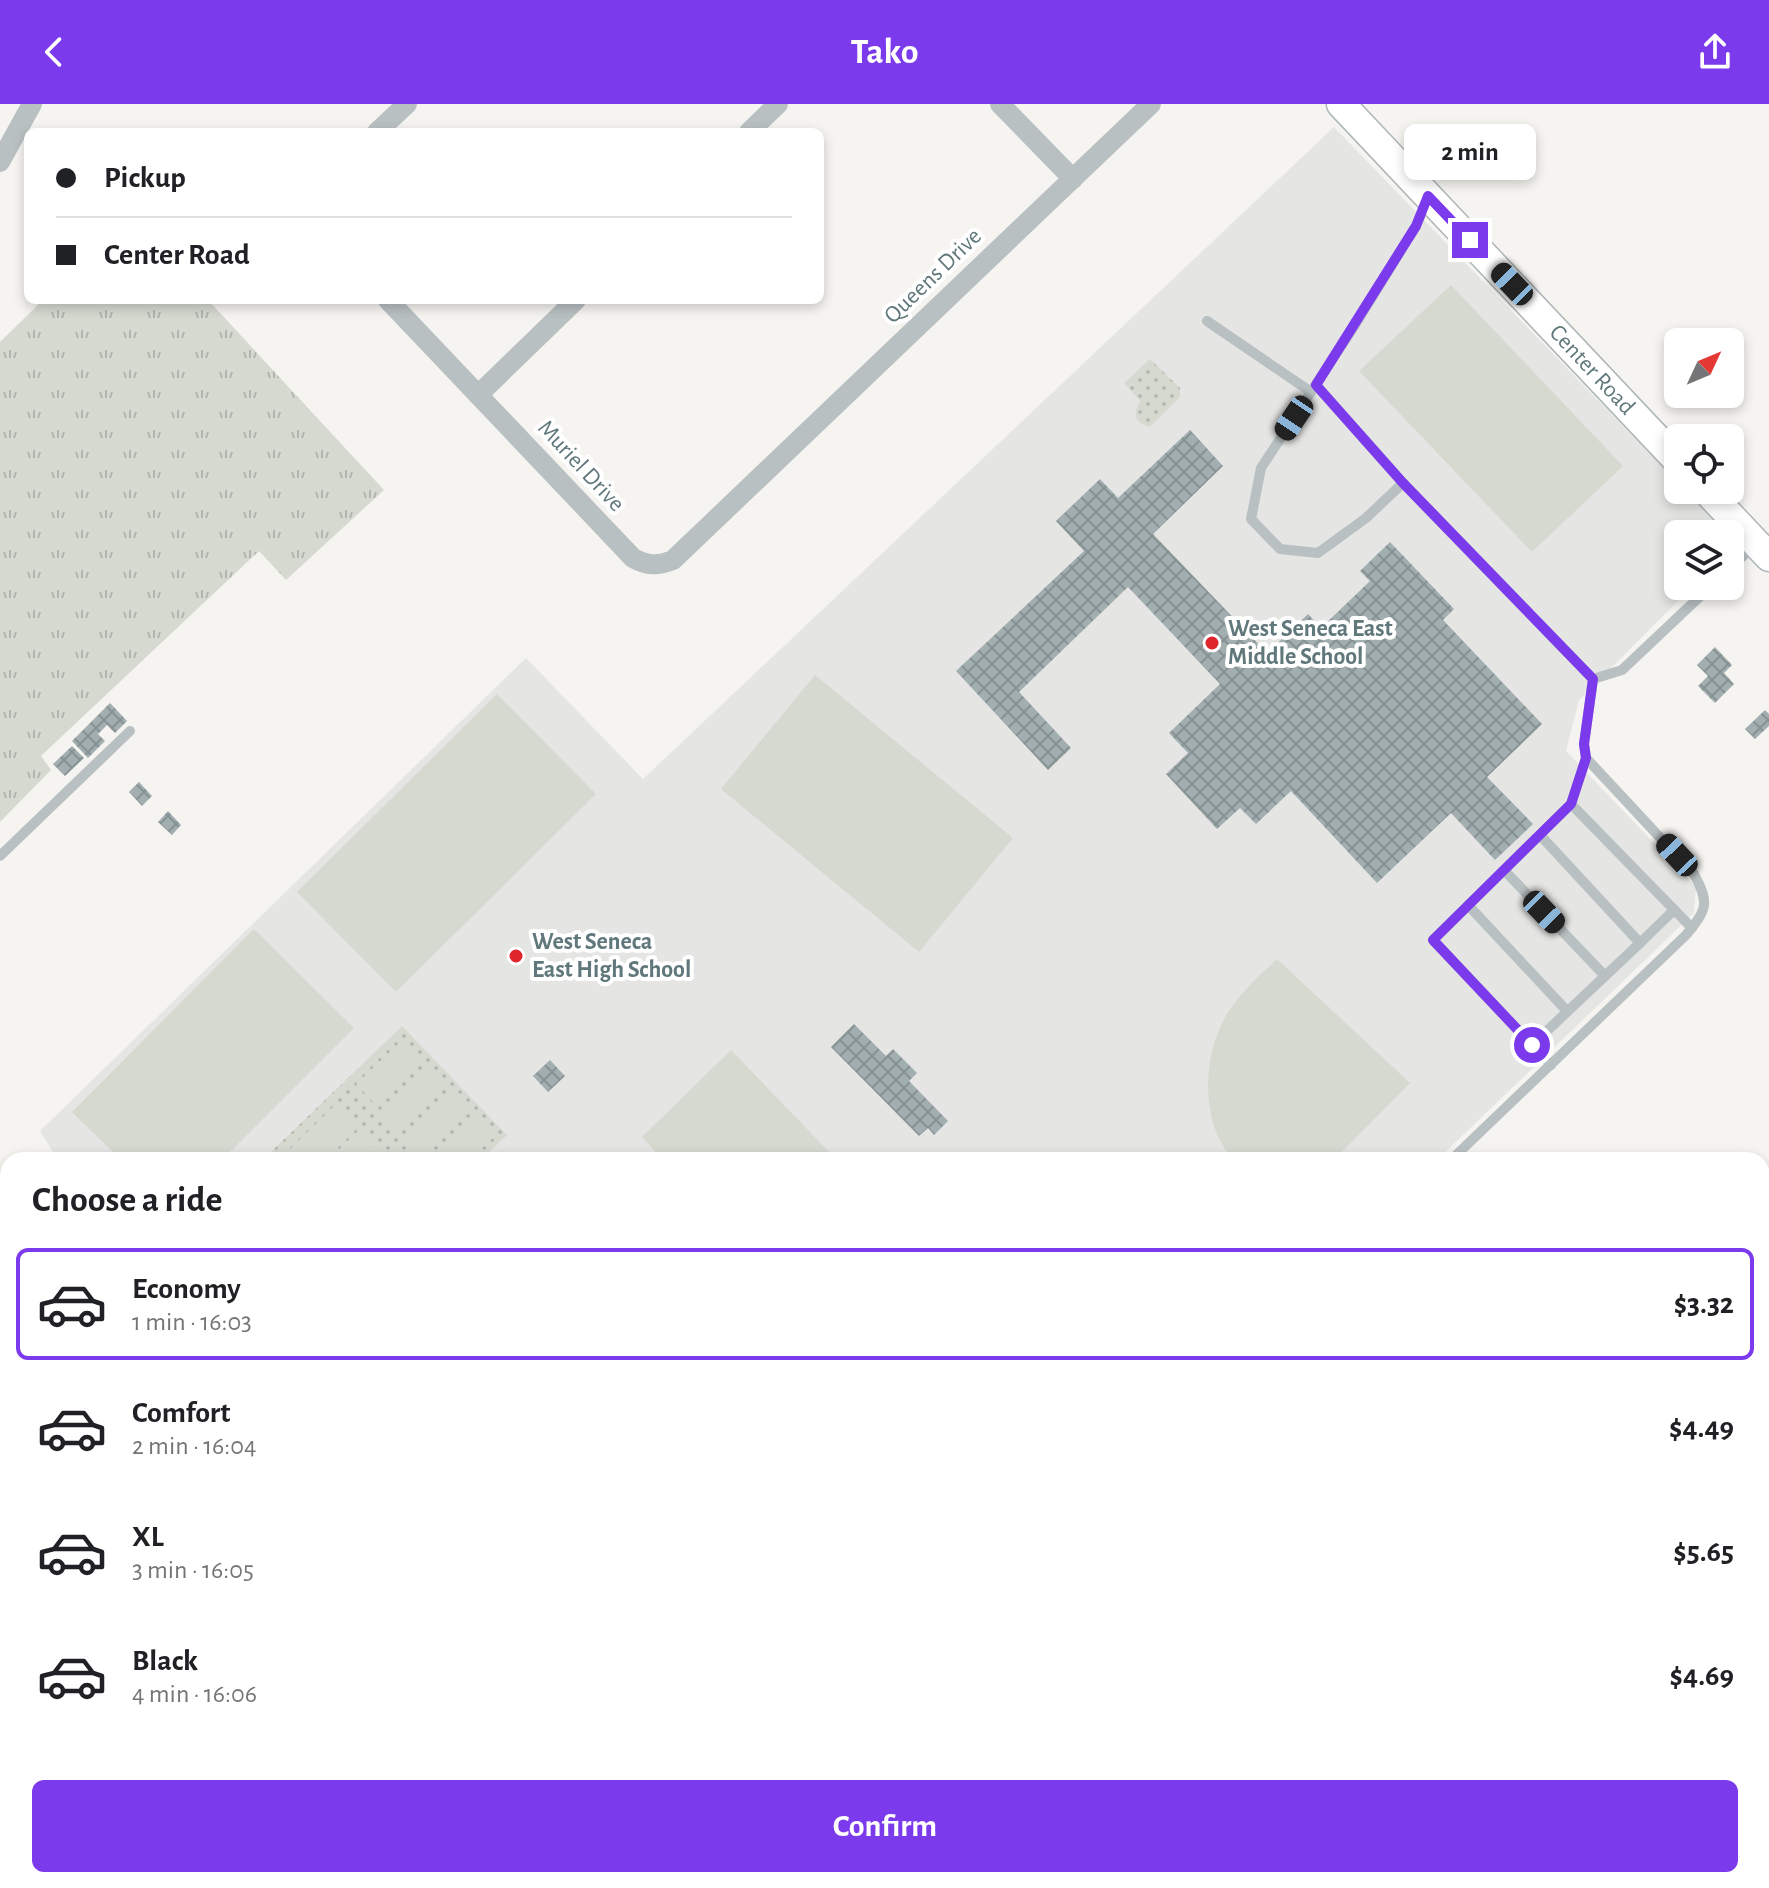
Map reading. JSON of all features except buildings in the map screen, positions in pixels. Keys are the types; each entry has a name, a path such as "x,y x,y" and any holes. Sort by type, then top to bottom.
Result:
{"main road":[{"name":"Center Road","path":"1341,104 1664,446"},
{"path":"1719,504 1763,550"}],"street":[{"path":"0,162 32,104"},
{"path":"753,128 778,104"},
{"path":"1000,104 1073,179"},
{"name":"Queens Drive","path":"751,485 1151,104"},
{"path":"381,128 403,108"},
{"name":"Muriel Drive","path":"392,304 633,558 649,565 673,560 751,485"},
{"path":"478,395 572,304"}],"lane":[{"path":"1403,483 1366,518 1318,553 1280,549 1251,519 1261,468 1416,226 1428,196"},
{"path":"1207,321 1314,388 1593,679"},
{"path":"1744,560 1763,550"},
{"path":"1593,679 1622,670 1696,600"},
{"path":"1551,1065 1433,940 1571,804 1586,758 1584,744 1593,679"},
{"path":"0,856 130,731"},
{"path":"1459,1152 1692,928 1706,904 1704,892 1694,874 1586,758"},
{"path":"1571,804 1692,928"},
{"path":"1540,835 1640,943"},
{"path":"1504,870 1605,976"},
{"path":"1468,905 1567,1011"},
{"path":"1532,1045 1674,910"}],"shaded area":[{"name":"West Seneca East Middle School","path":"1334,127 1664,469 1664,504 1698,504 1714,520 1664,520 1664,600 1679,600 1579,700 1566,751 1696,887 1694,913 1445,1152 53,1152 40,1131 526,658 643,779"}],"green space":[{"path":"1451,285 1623,466 1532,552 1359,371"},
{"path":"39,304 212,304 384,490 286,580 259,551 41,756 51,770 0,822 0,342"},
{"path":"1150,359 1180,388 1180,397 1150,427 1138,420 1136,410 1140,401 1124,383"},
{"path":"815,675 1013,838 919,952 721,789"},
{"path":"497,694 596,794 396,992 297,892"},
{"path":"254,929 354,1028 230,1152 113,1152 72,1112"},
{"path":"1277,959 1410,1083 1342,1152 1228,1152 1222,1144 1209,1104 1210,1061 1223,1021 1254,980"},
{"path":"402,1026 507,1135 489,1152 272,1151"},
{"path":"400,1042 420,1062 376,1105 356,1084"},
{"path":"731,1050 829,1152 656,1152 642,1137"},
{"path":"424,1067 444,1087 400,1130 380,1110"},
{"path":"449,1092 469,1113 428,1152 422,1152 405,1135"},
{"path":"334,1106 354,1126 327,1152 293,1152 290,1149"},
{"path":"473,1117 493,1138 478,1152 437,1152"},
{"path":"358,1131 378,1152 336,1152"}],"place":[{"name":"West Seneca East Middle School","path":"1212,643"},
{"name":"West Seneca East High School","path":"516,956"}],"route":[{"path":"1470,240 1428,196 1416,226 1316,385 1403,483 1593,679 1584,744 1586,758 1571,804 1433,940 1532,1045"}]}
